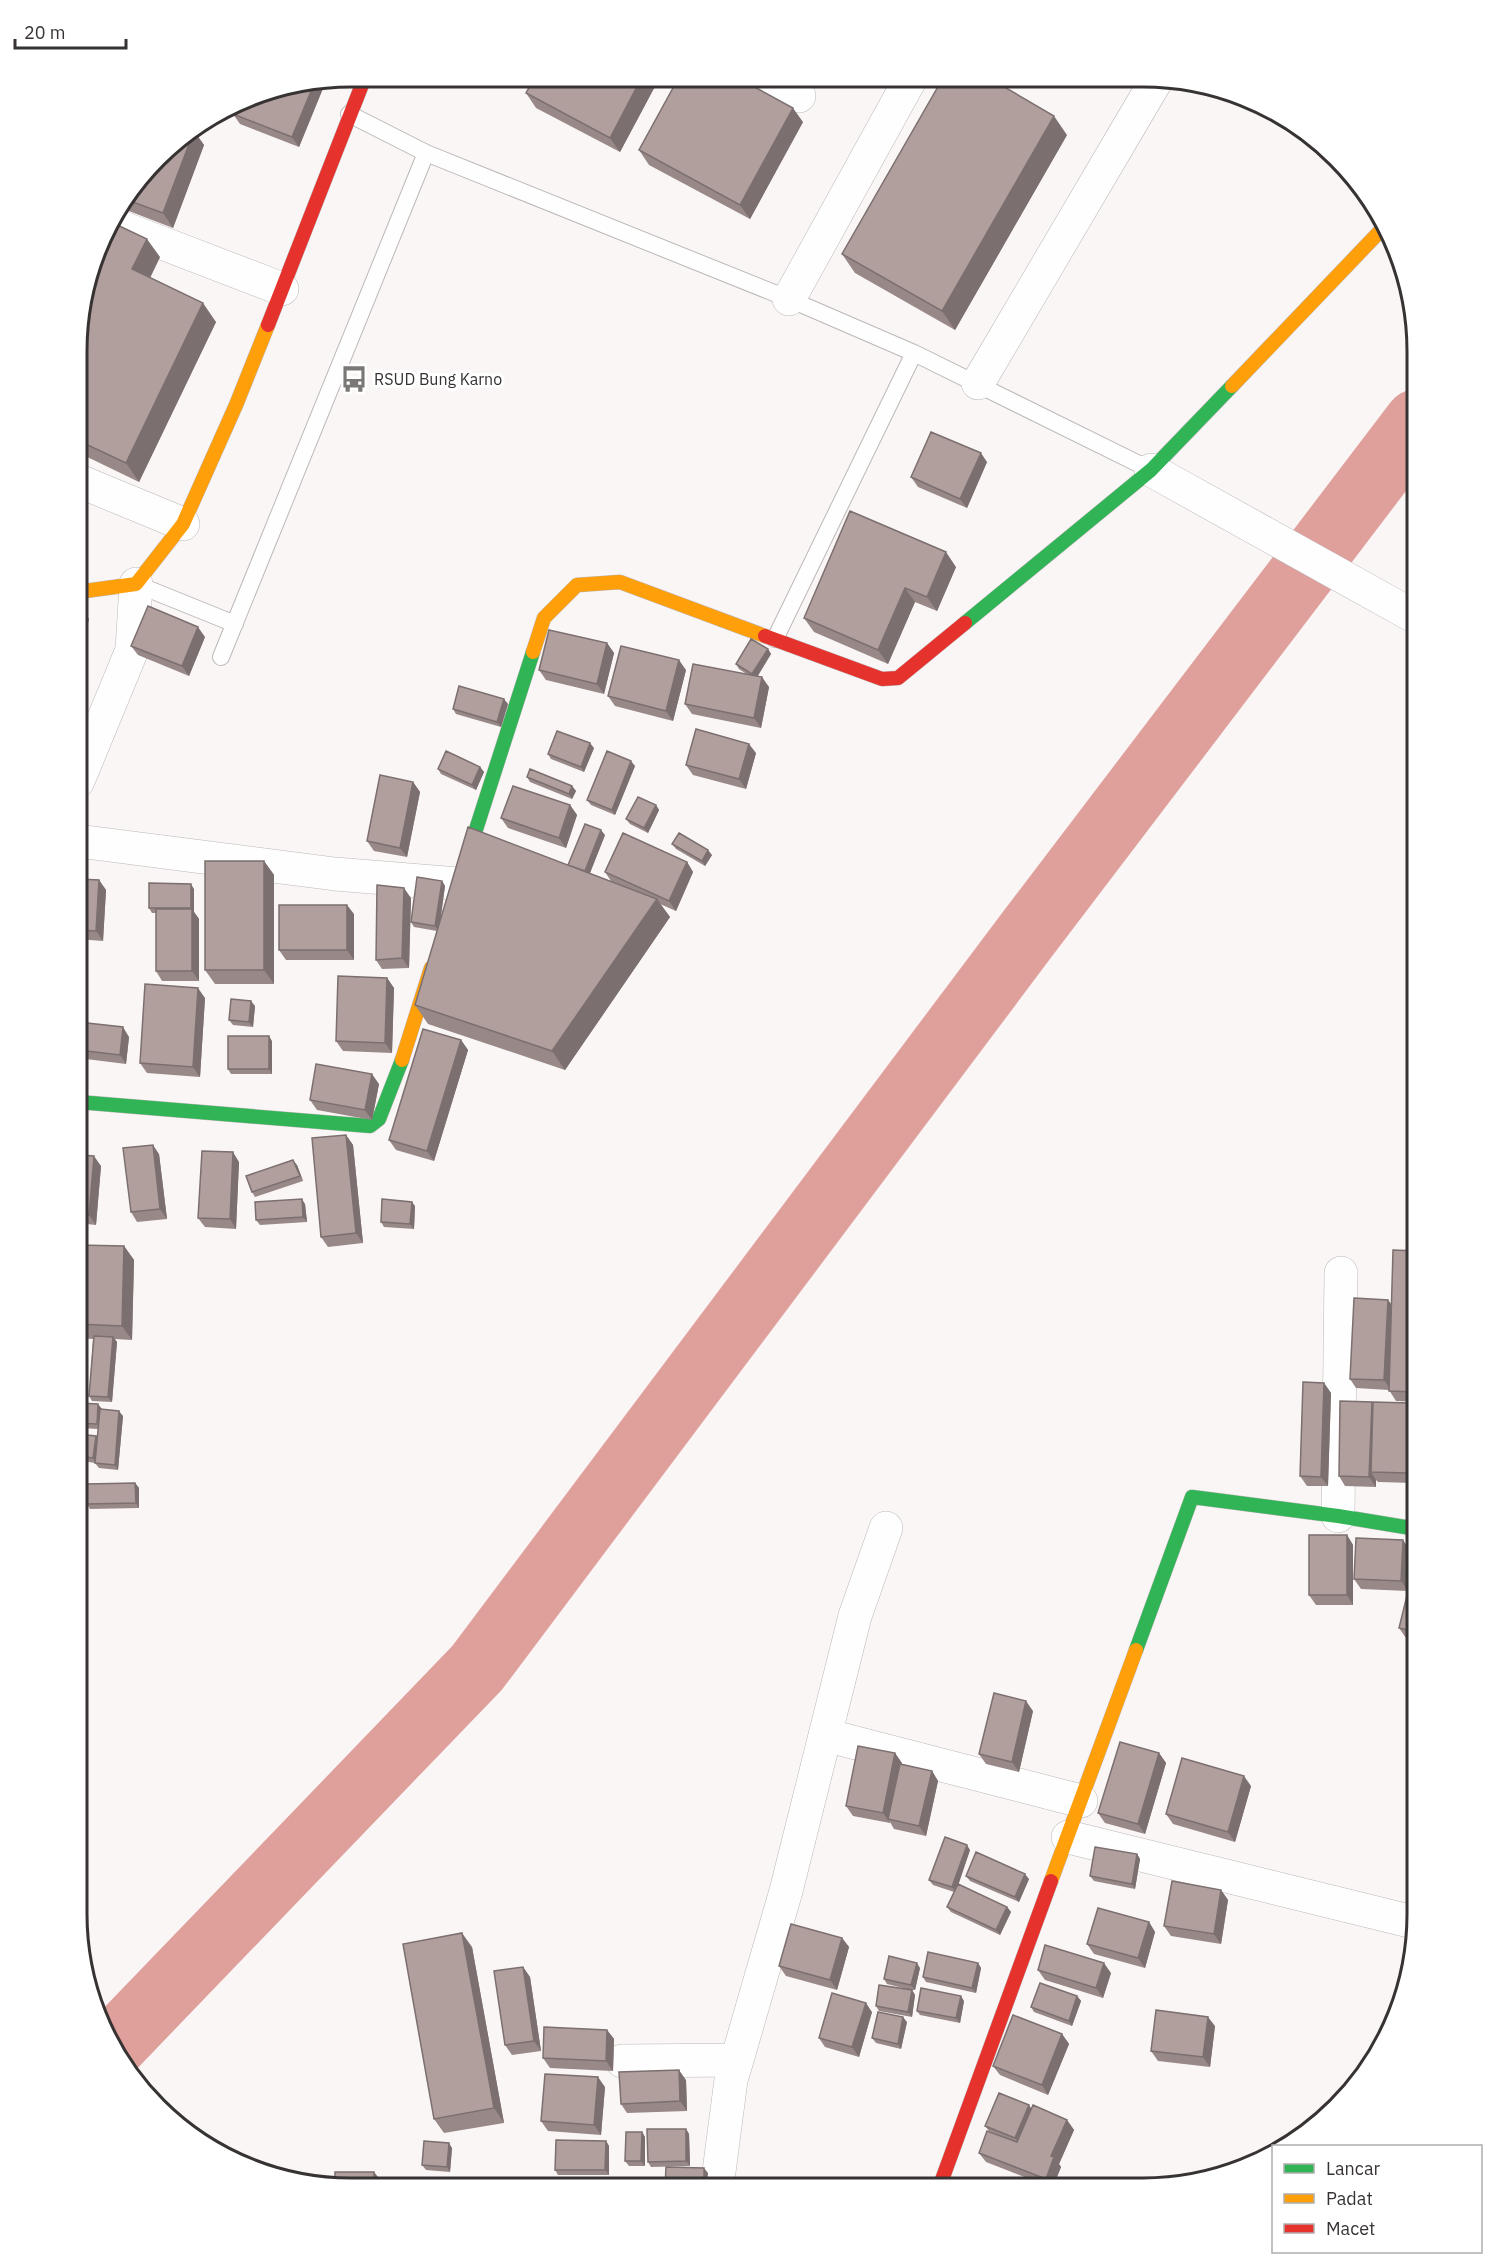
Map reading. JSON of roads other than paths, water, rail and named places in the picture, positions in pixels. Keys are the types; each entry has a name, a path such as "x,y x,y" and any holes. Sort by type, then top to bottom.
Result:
{"street":[{"path":"87,759 132,650 136,584 183,524 236,405 361,87"},
{"path":"784,87 799,96"},
{"path":"789,299 906,87"},
{"path":"978,383 1152,88"},
{"path":"118,226 282,289"},
{"path":"87,842 456,889 544,618 577,585 620,582 882,679 898,678 1150,470 1379,232"},
{"path":"1150,470 1407,612"},
{"path":"87,484 183,524"},
{"path":"87,591 136,584"},
{"path":"87,1103 370,1126 379,1119 395,1080 434,960"},
{"path":"1338,1516 1341,1273"},
{"path":"943,2178 1192,1497 1407,1526"},
{"path":"718,2178 731,2080 786,1891 855,1616 886,1528"},
{"path":"825,1735 1082,1801"},
{"path":"1068,1837 1407,1920"},
{"path":"622,2061 737,2060"}],"lane":[{"path":"350,114 426,153 789,299 914,353 1150,470"},
{"path":"221,657 426,153"},
{"path":"775,639 914,353"},
{"path":"136,584 235,624"}],"waterway":[{"path":"119,2040 477,1668 1026,936 1407,435"}],"place":[{"name":"RSUD Bung Karno","path":"354,379"}]}
